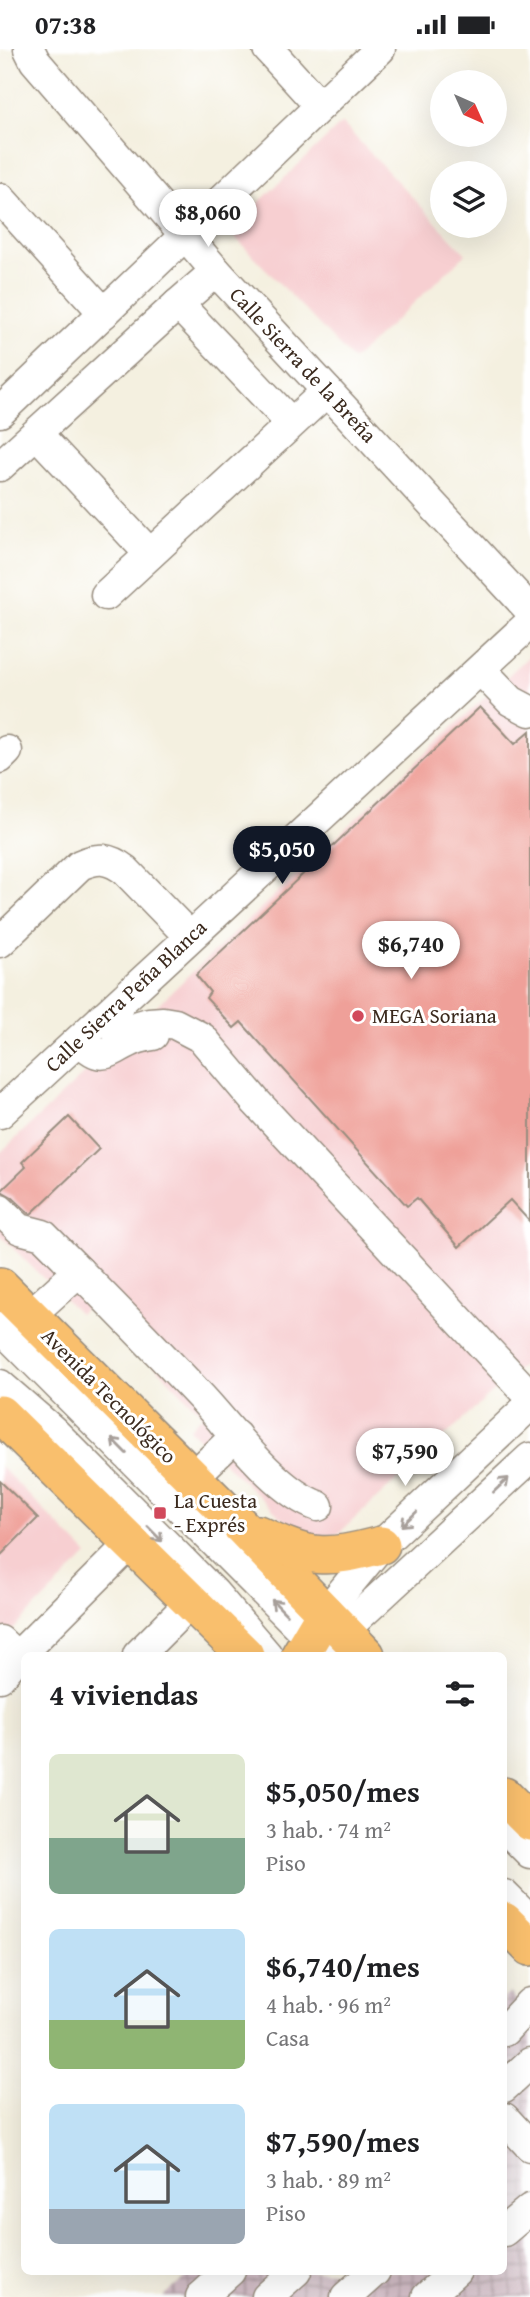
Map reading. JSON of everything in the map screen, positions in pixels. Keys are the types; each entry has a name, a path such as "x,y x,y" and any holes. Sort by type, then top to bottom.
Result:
{"main road":[{"name":"Avenida Tecnológico","path":"0,1286 14,1321 192,1478 242,1527 328,1641"},
{"path":"0,1414 242,1652"},
{"path":"242,1527 294,1551 312,1555 344,1555 381,1545"},
{"path":"507,1924 530,1947"}],"street":[{"name":"Calle Sierra de la Breña","path":"29,49 35,61 216,271 530,610"},
{"path":"268,49 320,106"},
{"path":"0,412 380,49"},
{"path":"0,198 104,313"},
{"path":"0,467 216,271"},
{"path":"178,304 291,423"},
{"path":"106,595 327,391"},
{"path":"37,434 150,554"},
{"name":"Calle Sierra Peña Blanca","path":"0,1113 530,623"},
{"path":"481,670 511,701 530,711"},
{"path":"0,942 80,865 104,858 125,870 190,936"},
{"path":"103,1017 114,1027 125,1030 149,1023 175,1024 202,1038 256,1102 530,1396"},
{"path":"80,1040 91,1052 102,1054 111,1053 135,1039 166,1035 224,1062"},
{"path":"0,1210 20,1229 43,1235 272,1475 307,1502 318,1506"},
{"path":"79,1271 14,1321 328,1641"},
{"path":"0,1385 52,1430 179,1557 264,1652"},
{"path":"328,1641 381,1545 530,1405"},
{"path":"192,1478 236,1436"},
{"path":"328,1641 530,1458"},
{"path":"6,1658 131,1543"},
{"path":"141,1652 191,1602"},
{"path":"517,1811 530,1853"},
{"path":"507,1898 530,1921"},
{"path":"507,2028 530,2003"},
{"path":"507,2084 530,2063"},
{"path":"507,2123 522,2146"},
{"path":"507,2228 530,2209"},
{"path":"201,2297 227,2275"},
{"path":"230,2275 247,2297"},
{"path":"267,2297 292,2275"},
{"path":"346,2297 371,2275"},
{"path":"427,2297 452,2275"}],"shaded area":[{"path":"342,123 430,216 430,238 451,238 466,254 353,360 229,231"},
{"path":"530,655 530,1358 338,1534 318,1536 295,1531 189,1429 203,1415 93,1302 79,1314 0,1235 0,1153"},
{"path":"0,1466 88,1555 0,1643"},
{"path":"510,1993 530,2015 530,2297 163,2297 189,2275 507,2275 507,1996"}],"building":[{"path":"480,707 515,744 530,731 530,1222 510,1200 459,1247 417,1198 407,1206 241,1022 234,1028 206,998 210,992 196,975"},
{"path":"69,1117 99,1149 31,1214 1,1191 26,1167 22,1162"},
{"path":"0,1481 38,1518 0,1556"}],"place":[{"name":"MEGA Soriana","path":"358,1016"},
{"name":"La Cuesta - Exprés","path":"160,1513"}]}
